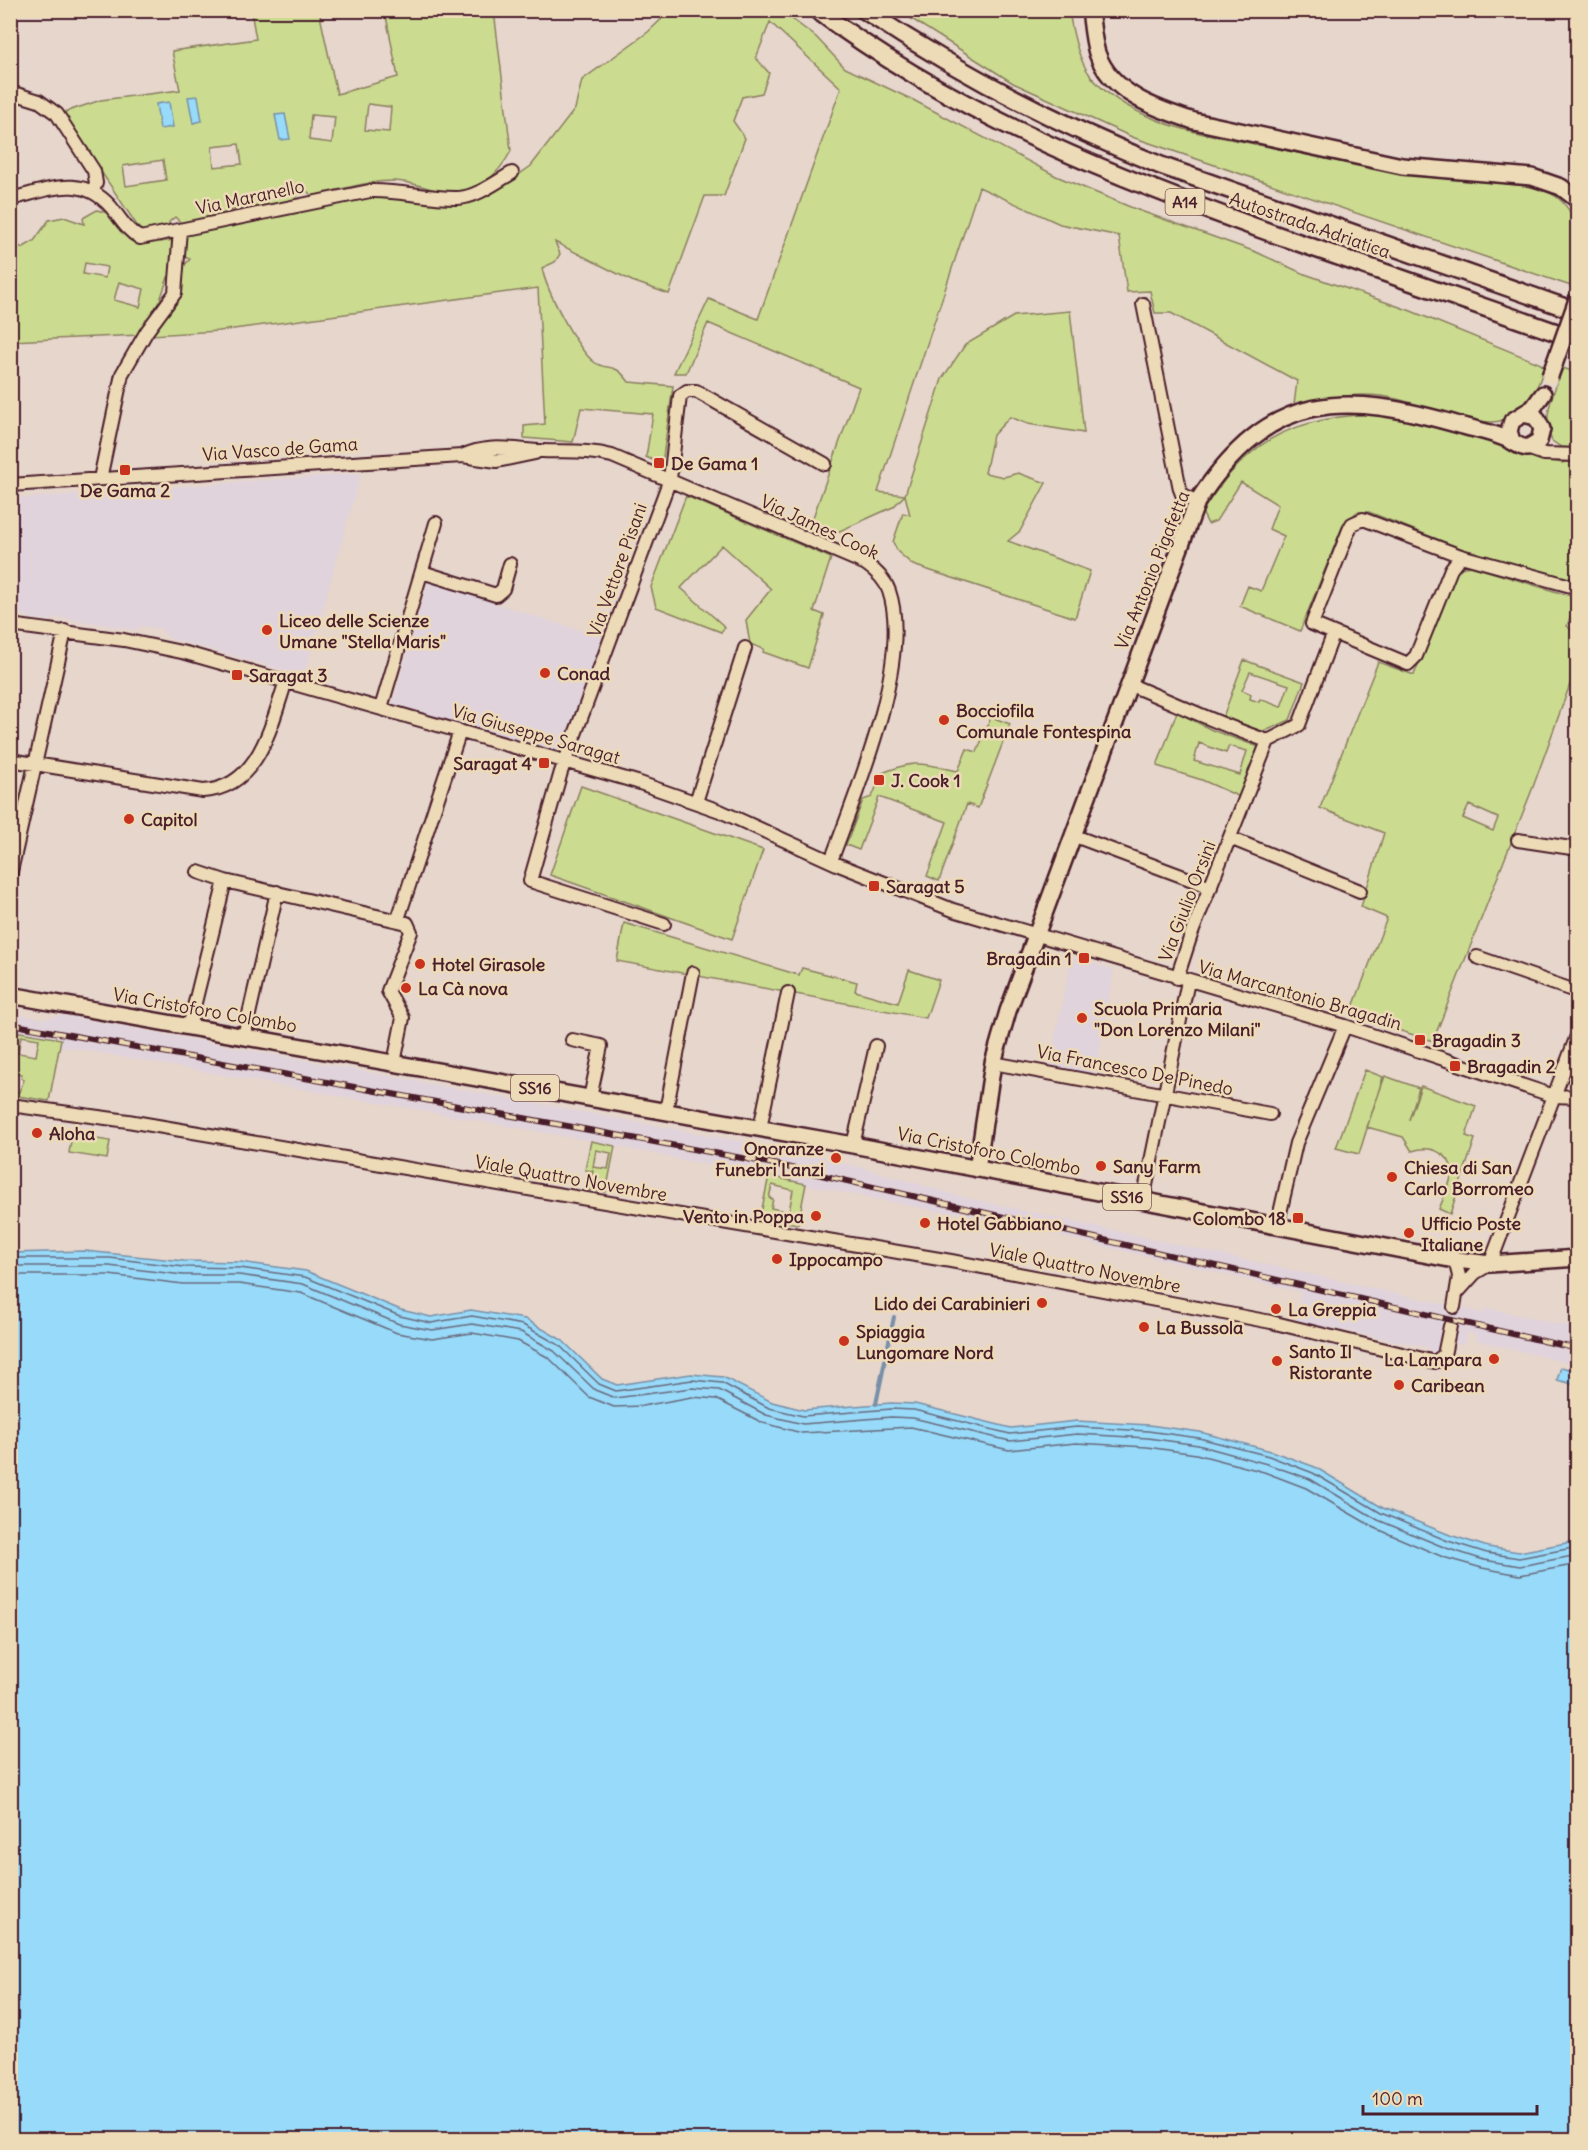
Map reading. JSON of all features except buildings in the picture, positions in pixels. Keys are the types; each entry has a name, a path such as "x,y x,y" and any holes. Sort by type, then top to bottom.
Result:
{"highway":[{"name":"Autostrada Adriatica","path":"818,10 931,86 1085,163 1157,192 1578,340"},
{"name":"Autostrada Adriatica","path":"864,10 942,61 1036,112 1097,140 1162,166 1578,312"}],"main road":[{"path":"1090,10 1097,52 1113,79 1145,102 1171,114 1402,166 1519,175 1544,180 1561,187 1578,200"},
{"path":"1527,448 1537,443 1541,437 1542,429 1539,420 1543,394 1578,297"},
{"path":"1512,441 1510,425 1515,418 1533,408 1543,394"},
{"name":"Via Antonio Pigafetta","path":"977,1168 993,1063 1008,1011 1197,502 1224,463 1240,447 1274,421 1314,408 1366,404 1394,407 1478,430 1527,448"},
{"path":"1523,414 1532,415 1539,420"},
{"name":"Via Antonio Pigafetta","path":"1478,430 1510,425"},
{"name":"Via Cristoforo Colombo","path":"10,995 853,1145 1455,1260 1490,1264 1578,1258"}],"street":[{"path":"10,92 39,101 57,114 94,171 96,183 93,191 78,186 63,187 10,199"},
{"name":"Via Maranello","path":"93,191 100,195 129,230 140,238 370,191 397,191 459,198 478,192 512,173"},
{"path":"100,479 122,374 147,331 175,293 180,230"},
{"path":"1143,304 1180,489 1182,494 1197,502"},
{"name":"Via Vettore Pisani","path":"664,924 530,881 565,761 670,479 680,399 689,390 696,391 825,464"},
{"path":"1541,437 1547,449 1556,456"},
{"name":"Via Vasco de Gama","path":"10,485 462,456 489,447 599,453 625,460 670,479"},
{"path":"1527,448 1556,456 1578,455"},
{"name":"Via James Cook","path":"670,479 866,564 881,576 889,590 894,629 884,707 831,861"},
{"path":"1461,556 1451,569 1416,656 1408,664 1316,628 1311,621 1352,524 1358,520 1370,520 1461,556 1578,588"},
{"path":"381,708 436,523"},
{"path":"422,572 496,595 503,589 510,564"},
{"name":"Via Giuseppe Saragat","path":"10,625 65,631 186,652 565,761 696,802 831,861 953,910 1035,936"},
{"path":"10,876 65,631"},
{"path":"1128,684 1183,706 1215,723 1268,741 1299,725 1333,635"},
{"path":"696,802 745,648"},
{"path":"10,760 203,791 220,789 240,777 257,757 266,740 286,681"},
{"path":"398,919 460,731"},
{"name":"Via Giulio Orsini","path":"1143,1200 1165,1094 1183,979 1210,887 1268,741"},
{"path":"1072,835 1210,887"},
{"name":"Via Giulio Orsini","path":"1230,838 1360,891"},
{"path":"1518,840 1578,849"},
{"path":"198,872 398,919 410,926 410,935 388,991 403,1018 394,1063"},
{"path":"189,1027 225,880"},
{"path":"244,1036 277,892"},
{"name":"Via Marcantonio Bragadin","path":"1035,936 1345,1026 1554,1096 1575,1098"},
{"path":"1477,957 1578,992"},
{"path":"666,1112 693,973"},
{"path":"760,1128 788,993"},
{"path":"1277,1226 1296,1143 1345,1026"},
{"path":"1457,1293 1475,1273 1490,1264 1578,1033"},
{"path":"572,1040 601,1046 590,1098"},
{"path":"853,1145 876,1046"},
{"name":"Via Francesco De Pinedo","path":"993,1063 1270,1114"},
{"name":"Viale Quattro Novembre","path":"10,1105 128,1121 951,1261 1271,1322 1433,1361 1440,1360 1445,1352 1450,1326"},
{"path":"1454,1307 1459,1275 1455,1260"}],"shaded area":[{"path":"361,473 304,676 168,638 161,629 143,626 134,630 55,617 52,621 27,618 27,615 11,615 11,499"},
{"path":"428,582 607,639 563,754 392,704"},
{"name":"Scuola Primaria \"Don Lorenzo Milani\"","path":"1072,956 1114,970 1095,1075 1049,1066"},
{"path":"10,1007 16,1008 15,1014 45,1019 62,1015 824,1157 826,1160 860,1167 963,1197 1484,1313 1486,1308 1577,1328 1577,1365 1475,1340 1476,1335 1467,1332 1464,1345 1453,1343 1456,1328 1444,1325 1438,1351 1435,1356 1430,1356 1427,1347 1295,1321 1301,1292 957,1212 956,1215 585,1140 60,1046 61,1039 11,1030"}],"green space":[{"path":"780,10 816,37 845,68 915,101 1056,176 1135,209 1256,252 1302,273 1411,311 1541,364 1544,368 1537,386 1528,400 1505,419 1492,422 1462,418 1410,402 1381,396 1337,397 1294,405 1297,381 1171,313 1155,313 1150,291 1127,292 1119,236 1060,224 979,187 878,492 905,495 893,507 833,534 810,526 859,387 708,323 686,373 674,373 709,299 758,319 841,88 770,22 756,58 769,73 762,93 742,97 733,121 745,138 724,196 705,196 669,294 632,281 555,242 560,254 555,262 542,268 549,290 563,318 579,345 594,362 619,371 629,382 673,386 663,457 657,462 646,457 653,414 581,408 573,442 524,438 524,426 545,424 538,288 219,331 151,335 173,308 182,292 183,267 190,259 184,257 185,234 368,196 388,195 459,204 507,183 531,166 575,109 582,80 648,32 670,11"},
{"path":"251,11 319,11 337,94 398,77 385,11 494,11 511,151 492,176 466,191 444,192 407,182 384,181 312,196 307,191 298,192 296,199 249,210 245,207 227,211 223,215 182,224 175,217 169,222 169,226 142,233 62,113 101,100 180,90 172,51 256,39","holes":["368,104 391,107 389,132 365,130","311,115 335,117 332,143 309,140","239,144 242,164 214,167 212,147","163,160 166,180 126,186 123,166"]},
{"path":"899,11 1069,11 1079,53 1090,75 1097,83 1121,102 1170,125 1386,169 1436,177 1526,186 1549,193 1558,198 1566,207 1573,217 1576,228 1579,251 1571,286 1132,137 1013,83"},
{"path":"97,210 111,214 146,244 174,240 172,274 168,277 160,300 163,304 140,335 11,341 11,245 14,243 22,248 34,241 49,220 64,217 84,224 83,218","holes":["85,263 107,267 105,278 83,274","119,282 144,289 140,307 114,300"]},
{"path":"1070,311 1084,433 1028,424 1010,417 993,435 985,473 1004,477 1018,473 1046,483 1020,531 1008,541 1090,571 1075,618 913,565 898,552 893,542 903,513 910,515 905,495 942,379 965,345 1014,316"},
{"path":"1563,368 1577,373 1577,448 1561,447 1552,441 1549,432 1548,413"},
{"path":"1367,414 1396,417 1498,443 1517,454 1562,463 1577,459 1577,581 1467,551 1369,512 1357,512 1343,525 1300,631 1240,606 1248,586 1261,591 1284,536 1269,529 1278,505 1241,482 1216,521 1208,524 1202,512 1235,468 1270,439 1313,422"},
{"path":"686,496 831,558 814,611 824,615 808,668 763,652 764,649 750,644 746,620 771,589 722,545 681,588 725,627 721,632 656,607 651,587"},
{"path":"1471,566 1577,598 1567,626 1577,634 1577,665 1533,787 1433,1041 1350,1015 1387,918 1361,907 1384,833 1320,808 1378,662 1414,675 1454,574 1460,568","holes":["1469,805 1498,818 1493,831 1463,818"]},
{"path":"1244,660 1304,682 1290,720 1263,732 1223,717","holes":["1250,672 1289,685 1281,707 1260,699 1259,702 1250,699 1251,694 1242,690"]},
{"path":"1177,712 1212,730 1259,747 1240,797 1202,780 1157,766","holes":["1199,743 1226,753 1229,746 1247,751 1240,775 1194,761"]},
{"path":"991,717 1010,724 978,808 967,804 939,881 927,876 947,822 879,797 859,850 846,845 863,800 872,797 880,778 878,775 900,766 918,764 958,771 967,749 977,752"},
{"path":"581,786 763,850 732,939 550,875"},
{"path":"624,923 799,975 802,968 857,982 855,991 898,1003 909,970 939,980 926,1018 617,961"},
{"path":"14,1031 61,1039 49,1101 11,1095 11,1091 19,1092 24,1080 21,1078 22,1074 11,1072","holes":["21,1036 39,1039 36,1056 18,1053"]},
{"path":"1365,1070 1383,1077 1359,1154 1336,1148"},
{"path":"1385,1076 1419,1088 1409,1120 1421,1086 1476,1106 1466,1136 1475,1139 1450,1214 1439,1209 1451,1179 1451,1164 1447,1158 1430,1149 1412,1151 1403,1137 1367,1127"},
{"path":"72,1135 110,1141 107,1159 69,1153"},
{"path":"591,1141 615,1146 606,1192 589,1190 593,1171 585,1170","holes":["596,1150 611,1153 608,1169 593,1167"]},
{"path":"769,1176 806,1184 798,1224 760,1218","holes":["772,1185 793,1190 789,1212 771,1208 773,1199 769,1198"]}],"water":[{"path":"198,96 202,121 193,123 188,97"},
{"path":"169,102 173,127 160,129 156,104"},
{"path":"285,114 290,139 280,140 275,115"},
{"path":"85,1251 184,1261 240,1262 306,1271 401,1310 431,1317 471,1310 525,1319 562,1340 602,1379 617,1385 691,1374 723,1377 772,1402 804,1410 891,1403 915,1404 1011,1428 1077,1421 1149,1425 1200,1432 1271,1451 1315,1467 1383,1508 1450,1535 1488,1547 1519,1552 1577,1541 1577,2139 11,2139 11,1253"},
{"path":"1561,1367 1577,1371 1577,1385 1557,1380"}],"waterway":[{"path":"876,1404 894,1317"}],"railway":[{"path":"10,1024 769,1163 1578,1349"}],"place":[{"name":"De Gama 1","path":"659,463"},
{"name":"De Gama 2","path":"125,470"},
{"name":"Liceo delle Scienze Umane \"Stella Maris\"","path":"267,630"},
{"name":"Conad","path":"545,673"},
{"name":"Saragat 3","path":"237,675"},
{"name":"Bocciofila Comunale Fontespina","path":"944,720"},
{"name":"Saragat 4","path":"544,763"},
{"name":"J. Cook 1","path":"879,780"},
{"name":"Capitol","path":"129,819"},
{"name":"Saragat 5","path":"874,886"},
{"name":"Bragadin 1","path":"1084,958"},
{"name":"Hotel Girasole","path":"420,964"},
{"name":"La Cà nova","path":"406,988"},
{"name":"Scuola Primaria \"Don Lorenzo Milani\"","path":"1082,1018"},
{"name":"Bragadin 3","path":"1420,1040"},
{"name":"Bragadin 2","path":"1455,1066"},
{"name":"Aloha","path":"37,1133"},
{"name":"Onoranze Funebri Lanzi","path":"836,1158"},
{"name":"Sany Farm","path":"1101,1166"},
{"name":"Chiesa di San Carlo Borromeo","path":"1392,1177"},
{"name":"Vento in Poppa","path":"816,1216"},
{"name":"Colombo 18","path":"1298,1218"},
{"name":"Hotel Gabbiano","path":"925,1223"},
{"name":"Ufficio Poste Italiane","path":"1409,1233"},
{"name":"Ippocampo","path":"777,1259"},
{"name":"Lido dei Carabinieri","path":"1042,1303"},
{"name":"La Greppia","path":"1276,1309"},
{"name":"La Bussola","path":"1144,1327"},
{"name":"Spiaggia Lungomare Nord","path":"844,1341"},
{"name":"La Lampara","path":"1494,1359"},
{"name":"Santo Il Ristorante","path":"1277,1361"},
{"name":"Caribean","path":"1399,1385"}]}
